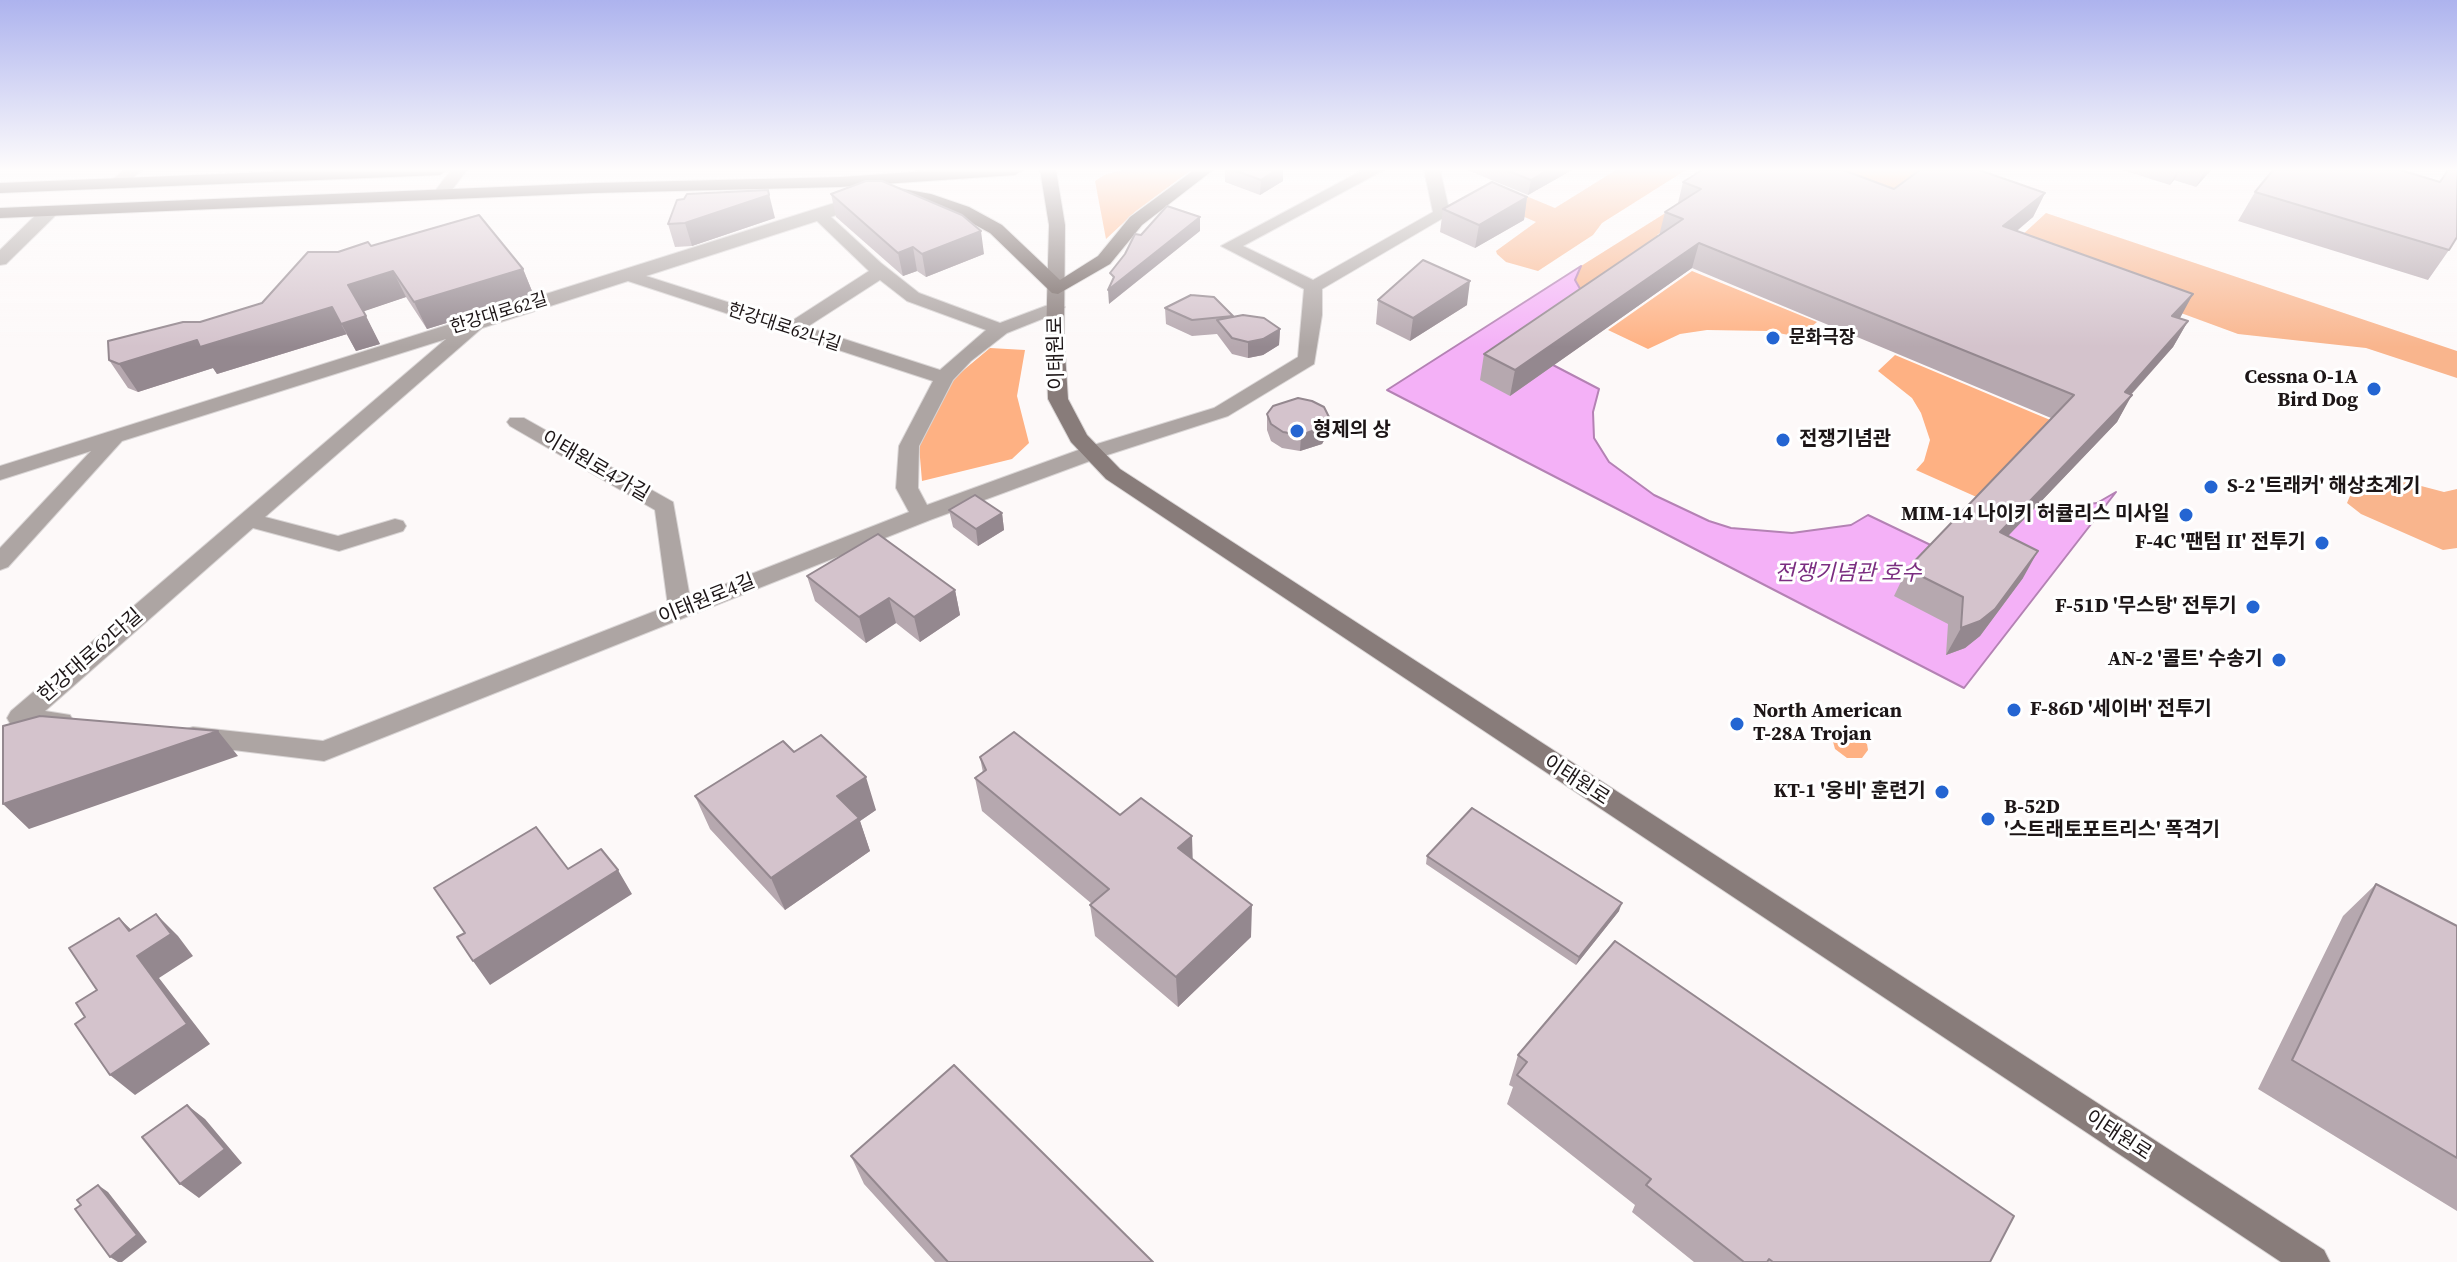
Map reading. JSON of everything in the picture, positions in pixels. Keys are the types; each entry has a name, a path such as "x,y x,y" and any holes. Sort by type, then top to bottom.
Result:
{"main road":[{"path":"996,229 1022,251 1057,298 1104,260 1130,229"},
{"name":"이태원로","path":"1057,229 1058,399 1067,421 1091,453 1128,485 2312,1262"}],"street":[{"path":"0,260 32,229"},
{"name":"한강대로62길","path":"0,473 775,229"},
{"path":"835,229 913,297 1000,329"},
{"path":"1263,229 1230,246 1313,287 1416,229"},
{"path":"790,330 881,271"},
{"name":"한강대로62나길","path":"626,275 944,378"},
{"name":"이태원로4길","path":"172,734 324,751 922,515 1091,453 1221,412 1307,360 1313,287"},
{"path":"922,515 907,488 909,446 944,378 964,357 1000,329 1057,298"},
{"name":"한강대로62다길","path":"81,724 20,718 478,321"},
{"name":"이태원로4가길","path":"517,422 665,507 680,611"},
{"name":"한강대로62길","path":"0,562 115,438"},
{"path":"248,520 339,544 395,526"}],"shaded area":[{"path":"1104,229 1117,229 1106,239"},
{"path":"1526,229 1598,229 1538,271 1506,262 1496,251"},
{"path":"1640,229 1666,229 1657,235 1675,244 1583,294 1575,280 1581,266"},
{"path":"2029,229 2093,229 2457,351 2457,378 2366,348 2238,334 2007,249"},
{"path":"1692,271 1817,322 1799,337 1768,331 1707,330 1680,334 1648,349 1608,330"},
{"path":"990,348 1025,350 1017,396 1029,443 1012,459 922,481 919,446 953,379"},
{"path":"1895,355 2055,422 1981,499 1916,470 1924,461 1930,440 1921,413 1912,398 1878,371"},
{"path":"2406,482 2444,492 2457,489 2457,548 2443,550 2361,514 2347,503 2355,484"},
{"path":"1848,732 1867,744 1868,750 1862,758 1847,758 1835,749 1832,738 1835,734"}],"water":[{"name":"전쟁기념관 호수","path":"1581,266 1575,280 1583,294 1553,365 1599,389 1593,412 1594,438 1609,462 1654,495 1709,521 1731,528 1792,533 1851,525 1868,515 1939,549 2037,504 2064,507 2097,503 2116,492 1964,688 1387,390"}],"building":[{"path":"431,229 490,229 523,269 414,302 393,271 348,285 366,316 341,324 332,307 200,347 197,340 119,364 109,360 108,341 183,322 200,322 262,303 308,252 338,252 368,242 371,246"},
{"path":"871,229 981,231 922,254 913,247 898,253"},
{"path":"1146,229 1185,229 1108,290 1114,277 1110,273 1135,234 1141,235"},
{"path":"1668,229 2011,229 2193,294 2172,316 2188,321 2125,392 2132,395 2000,532 2038,551 1995,609 1980,621 1961,628 1963,597 1907,569 2074,395 1699,243 1515,370 1484,354"},
{"path":"2378,229 2457,229 2457,237 2449,250"},
{"path":"1423,260 1470,281 1413,318 1378,300"},
{"path":"1191,295 1214,297 1233,316 1192,320 1165,308"},
{"path":"1243,315 1264,318 1280,329 1263,339 1248,342 1232,338 1217,320"},
{"path":"1298,398 1324,407 1329,417 1323,427 1301,435 1283,432 1271,424 1267,414 1273,406"},
{"path":"975,495 1002,513 976,529 949,510"},
{"path":"878,534 955,590 914,617 889,598 859,617 807,576"},
{"path":"40,716 218,731 3,804 3,726"},
{"path":"1014,732 1120,815 1141,798 1192,836 1178,848 1252,905 1176,977 1090,905 1109,889 975,778 986,770 980,757"},
{"path":"821,735 866,777 837,796 859,818 771,878 695,796 783,741 794,752"},
{"path":"1472,808 1622,903 1579,957 1427,856"},
{"path":"536,827 568,869 601,849 618,870 473,961 457,937 465,933 434,888"},
{"path":"2376,884 2457,926 2457,1158 2292,1060"},
{"path":"156,914 171,934 137,956 187,1024 110,1075 75,1024 85,1017 76,1003 97,990 69,948 119,918 129,931"},
{"path":"1615,941 2014,1216 1990,1262 1773,1262 1769,1259 1767,1262 1744,1262 1646,1185 1651,1179 1517,1075 1527,1062 1518,1055"},
{"path":"954,1065 1153,1262 948,1262 851,1156"},
{"path":"187,1105 225,1149 180,1184 142,1137"},
{"path":"98,1185 137,1235 110,1257 75,1209 81,1205 77,1200"}],"place":[{"name":"문화극장","path":"1773,338"},
{"name":"Cessna O-1A Bird Dog","path":"2374,389"},
{"name":"형제의 상","path":"1297,431"},
{"name":"전쟁기념관","path":"1783,440"},
{"name":"S-2 '트래커' 해상초계기","path":"2211,487"},
{"name":"MIM-14 나이키 허큘리스 미사일","path":"2186,515"},
{"name":"F-4C '팬텀 II' 전투기","path":"2322,543"},
{"name":"F-51D '무스탕' 전투기","path":"2253,607"},
{"name":"AN-2 '콜트' 수송기","path":"2279,660"},
{"name":"F-86D '세이버' 전투기","path":"2014,710"},
{"name":"North American T-28A Trojan","path":"1737,724"},
{"name":"KT-1 '웅비' 훈련기","path":"1942,792"},
{"name":"B-52D '스트래토포트리스' 폭격기","path":"1988,819"}]}
